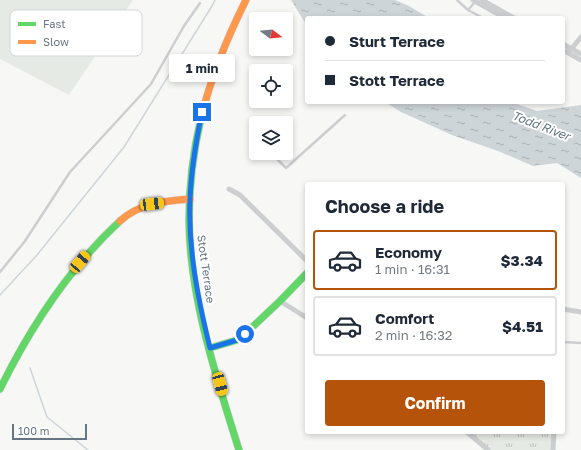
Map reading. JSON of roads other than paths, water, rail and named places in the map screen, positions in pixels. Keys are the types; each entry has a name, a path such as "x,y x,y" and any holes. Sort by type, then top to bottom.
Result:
{"main road":[{"name":"Stott Terrace","path":"239,450 210,348 198,295 191,246 190,199 195,149 209,86 226,41 246,0"},
{"path":"0,389 21,348 45,308 95,245 130,213 152,204 190,199"},
{"path":"210,348 237,340 245,334 280,301 305,274"}],"street":[{"path":"482,0 510,16"},
{"path":"475,1 501,16"},
{"path":"570,51 581,37"},
{"path":"565,46 581,60"},
{"path":"565,50 581,54"},
{"path":"229,189 240,195 305,259"},
{"path":"280,301 305,317"},
{"path":"565,309 581,312"},
{"path":"469,434 488,450"},
{"path":"553,450 554,434"}],"lane":[{"path":"457,0 468,10 479,16"},
{"path":"468,10 475,1"},
{"path":"0,272 25,240 70,172 150,84 184,26 200,3"},
{"path":"278,160 286,168 346,115"},
{"path":"565,342 581,343"}],"water":[{"path":"291,0 395,0 426,16 305,16 305,23"},
{"name":"Todd River","path":"388,104 517,104 537,111 581,105 581,178 557,163 533,166 498,151 452,135 401,112"}],"waterway":[{"path":"0,295 37,255 124,147 215,0"},
{"path":"30,368 47,417 88,450"}]}
